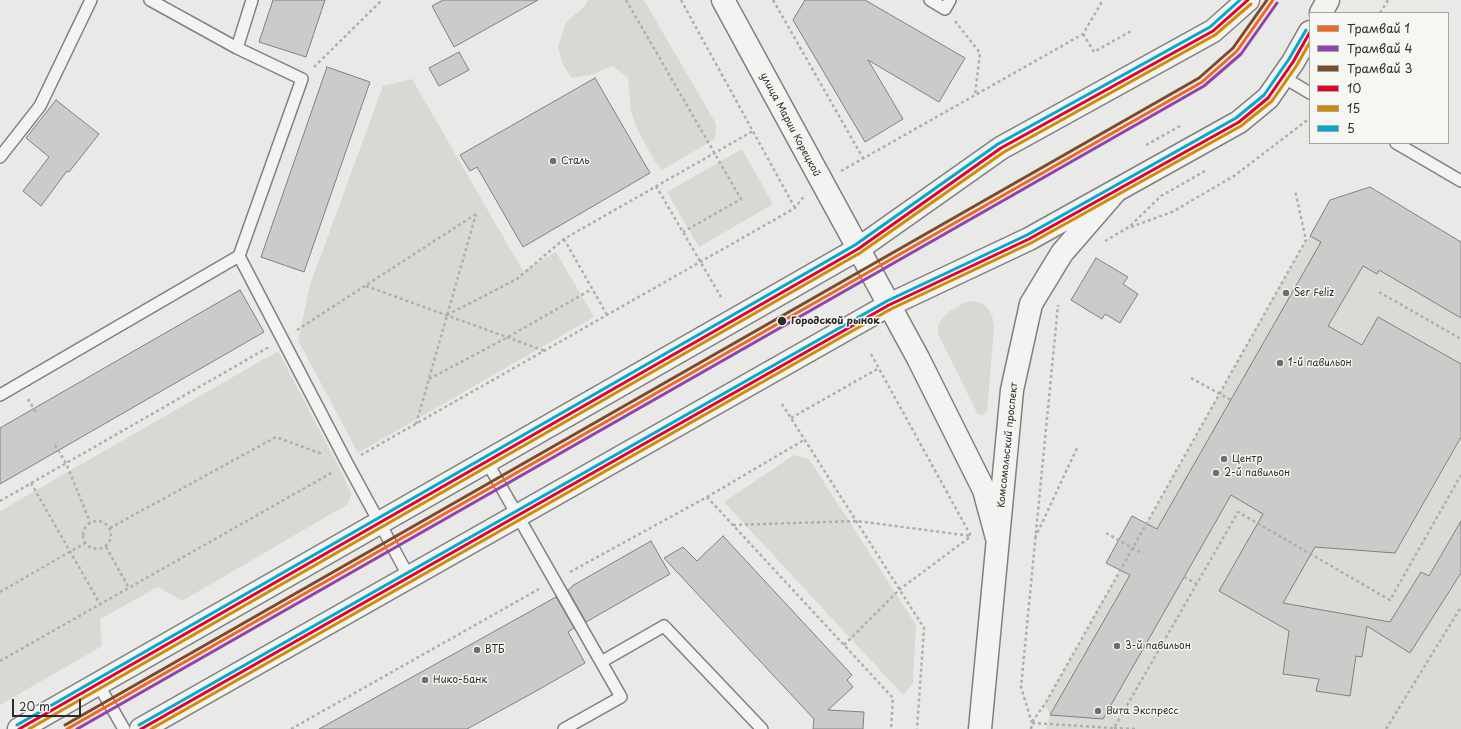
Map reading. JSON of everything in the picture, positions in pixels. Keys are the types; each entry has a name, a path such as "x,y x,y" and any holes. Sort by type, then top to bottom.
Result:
{"main road":[{"name":"улица Марии Корецкой","path":"723,0 889,305"},
{"path":"19,729 858,249 1001,148 1213,31 1248,0"},
{"path":"1322,12 1328,0"},
{"path":"141,729 889,305 1029,239 1239,122 1268,98 1293,62 1309,34"},
{"name":"Комсомольский проспект","path":"980,729 1012,390 1031,304 1062,253 1116,190"},
{"name":"Комсомольский проспект","path":"889,305 918,358 984,490 998,538"}],"lane":[{"path":"0,157 40,106 91,0"},
{"path":"0,396 239,256 302,79 237,48 150,0"},
{"path":"237,48 252,0"},
{"path":"930,0 947,4"},
{"path":"1283,77 1309,92"},
{"path":"1398,144 1461,181"},
{"path":"239,256 347,463 409,577"},
{"path":"486,462 621,697 564,729"},
{"path":"601,662 664,626 762,729"},
{"path":"98,684 124,729"}],"path":[{"path":"302,79 382,0"},
{"path":"626,0 741,199 683,232"},
{"path":"681,0 795,208"},
{"path":"773,0 863,158"},
{"path":"840,171 1082,34 1103,0"},
{"path":"1381,12 1388,0"},
{"path":"947,4 980,53 975,95"},
{"path":"1082,34 1094,52 1131,31"},
{"path":"1101,242 1129,227 1172,212 1234,176 1309,119"},
{"path":"1146,145 1182,125"},
{"path":"447,315 517,279 564,239 753,131"},
{"path":"1129,227 1161,196 1205,171"},
{"path":"656,186 721,297"},
{"path":"1031,729 1032,723 1045,704 1306,240 1295,190"},
{"path":"0,661 795,208 805,195"},
{"path":"0,501 282,339 476,214 416,424"},
{"path":"564,239 607,315"},
{"path":"365,286 545,350"},
{"path":"429,379 508,337 592,289"},
{"path":"1379,292 1461,339"},
{"path":"1032,723 1020,687 1058,306 1062,299"},
{"path":"871,354 971,536"},
{"path":"791,418 879,368"},
{"path":"1191,378 1231,400"},
{"path":"782,404 924,628 916,729"},
{"path":"110,528 276,437 347,463"},
{"path":"291,729 554,580 707,497 804,440"},
{"path":"55,445 66,463 90,522"},
{"path":"1034,541 1077,448"},
{"path":"1114,728 1238,512 1390,600 1461,475"},
{"path":"31,483 100,604"},
{"path":"707,497 893,698 891,729"},
{"path":"99,521 108,525 110,528 111,539 106,547 102,549 92,549 85,543 82,534 90,522 99,521"},
{"path":"733,525 857,521 971,536"},
{"path":"1106,533 1143,554"},
{"path":"844,645 900,589 971,536"},
{"path":"0,592 85,543"},
{"path":"106,547 129,588"},
{"path":"1184,577 1197,584"},
{"path":"1386,729 1461,607"},
{"path":"1032,723 1137,729"}],"shaded area":[{"path":"588,0 644,0 716,124 715,139 662,170 654,160 638,131 631,112 628,77 612,66 594,74 572,78 563,65 558,47 566,22 584,7"},
{"path":"412,79 523,271 556,252 594,317 358,453 298,340 310,285 383,86"},
{"path":"742,149 773,204 699,247 667,192"},
{"path":"1370,187 1461,242 1461,729 1046,729 1050,715 1045,704 1306,240"},
{"path":"971,301 979,302 987,307 992,315 994,327 987,411 980,415 977,413 938,334 938,326 942,319 950,311 964,303"},
{"path":"278,351 343,475 351,493 348,504 182,601 158,587 100,619 102,646 0,705 0,511"},
{"path":"794,455 809,459 916,625 913,684 903,695 724,502"}],"building":[{"path":"273,0 325,0 306,57 259,42"},
{"path":"443,0 538,0 454,47 432,6"},
{"path":"805,0 865,0 965,58 939,102 868,60 903,119 865,142 793,20"},
{"path":"459,52 469,70 439,86 429,68"},
{"path":"327,67 370,82 304,272 261,257"},
{"name":"Сталь","path":"595,78 650,173 523,247 477,167 470,171 460,155"},
{"path":"56,100 99,134 69,172 67,171 41,206 23,191 49,157 26,138"},
{"path":"1370,187 1461,242 1461,318 1379,270 1377,274 1363,266 1328,326 1362,345 1378,317 1461,364 1461,437 1395,553 1315,547 1283,603 1390,622 1421,572 1429,576 1461,521 1461,573 1410,653 1367,626 1362,657 1356,656 1350,696 1316,691 1319,679 1283,674 1289,631 1219,591 1263,514 1231,495 1103,719 1050,715 1130,575 1106,563 1132,516 1157,529 1321,242 1310,236 1330,200"},
{"path":"1096,258 1128,277 1123,284 1138,294 1120,323 1105,314 1102,319 1071,300"},
{"path":"240,290 264,332 0,484 0,428"},
{"path":"723,536 852,675 847,680 853,687 828,710 864,712 863,729 813,729 814,719 664,558 683,547 697,561"},
{"path":"651,541 670,574 586,622 568,590 572,586"},
{"path":"556,597 574,628 568,632 585,663 538,690 467,729 319,729"}],"tram line":[{"name":"3","path":"65,725 1199,78 1233,48 1267,0"},
{"name":"1","path":"67,729 1202,82 1237,51 1273,0"},
{"name":"4","path":"77,729 1204,86 1241,54 1277,3"}],"transit line":[{"name":"5","path":"17,725 855,245 998,144 1210,27 1240,0"},
{"name":"10","path":"19,729 858,249 1001,148 1213,31 1248,0"},
{"name":"15","path":"29,729 860,253 1004,152 1215,35 1251,4"},
{"name":"5","path":"139,725 887,301 1027,235 1236,118 1264,95 1289,59 1306,30"},
{"name":"10","path":"141,729 889,305 1029,239 1239,122 1268,98 1293,62 1309,34"},
{"name":"15","path":"151,729 891,309 1031,243 1241,126 1272,101 1297,65 1309,44"}],"place":[{"name":"Сталь","path":"553,161"},
{"name":"Ser Feliz","path":"1286,293"},
{"name":"Городской рынок","path":"782,321"},
{"name":"1-й павильон","path":"1280,363"},
{"name":"Центр","path":"1224,459"},
{"name":"2-й павильон","path":"1216,473"},
{"name":"3-й павильон","path":"1117,646"},
{"name":"ВТБ","path":"477,650"},
{"name":"Нико-Банк","path":"425,680"},
{"name":"Вита Экспресс","path":"1098,711"}]}
